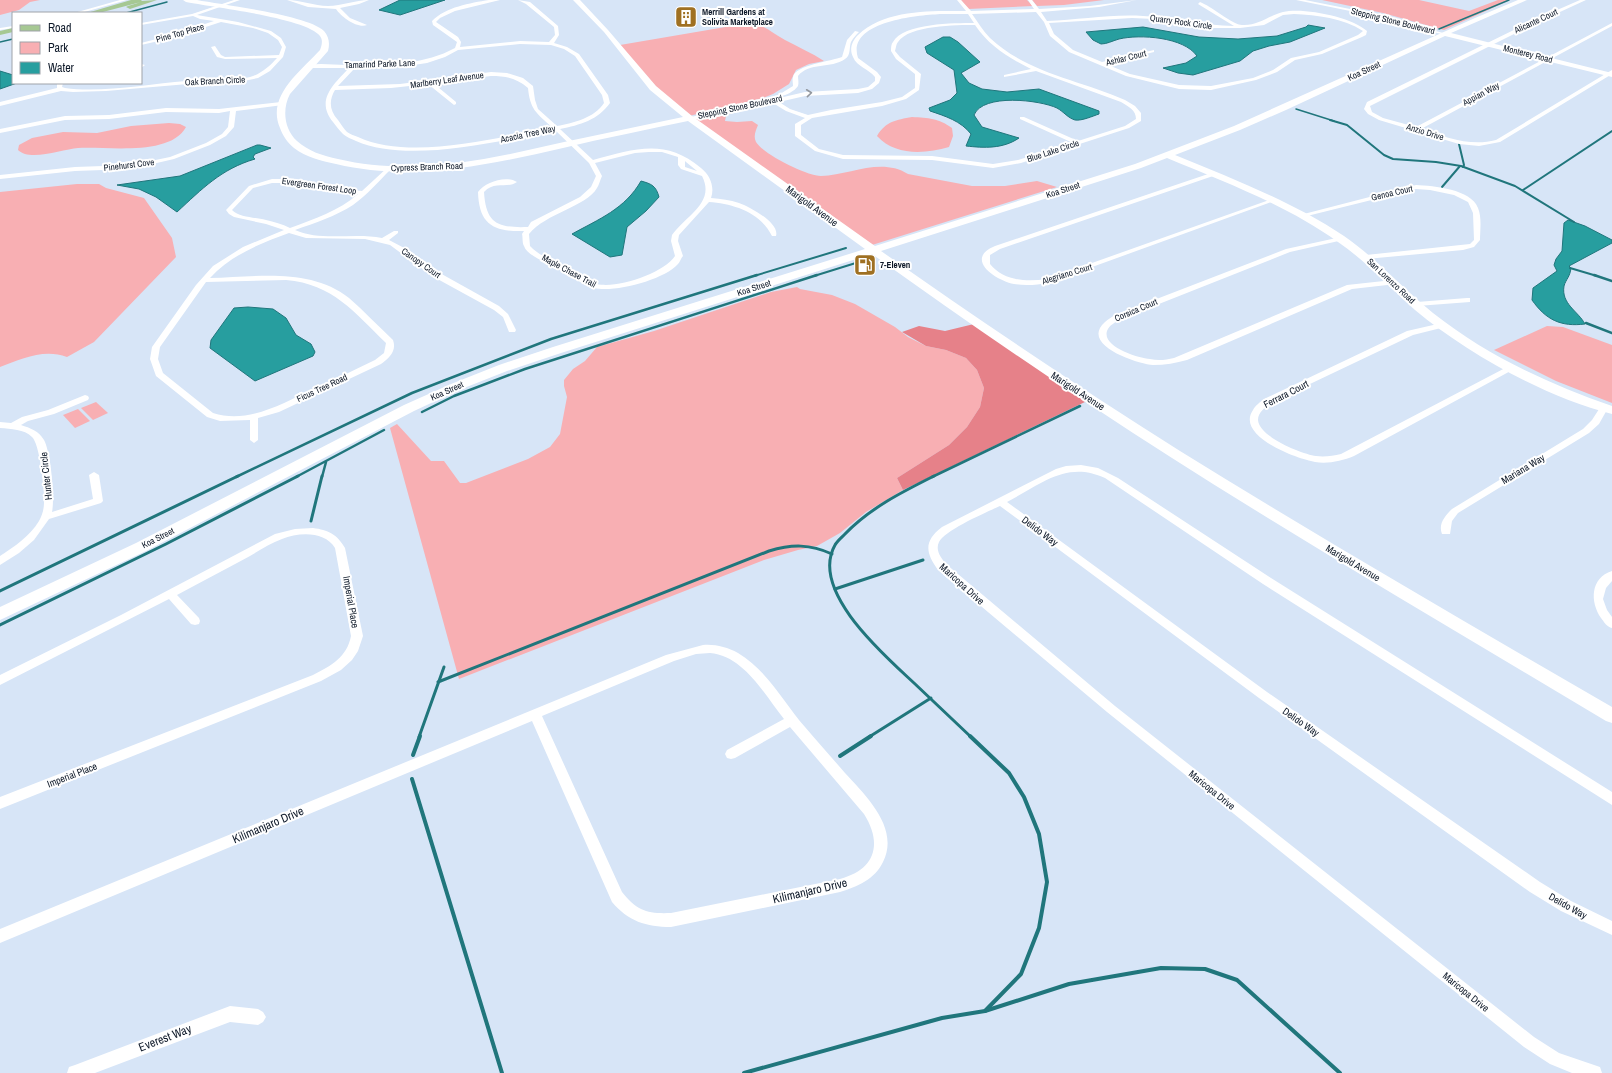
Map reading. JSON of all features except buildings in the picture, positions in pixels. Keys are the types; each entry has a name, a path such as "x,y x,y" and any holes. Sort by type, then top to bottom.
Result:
{"main road":[{"path":"95,12 139,0"},
{"path":"111,12 154,0"},
{"path":"186,0 291,19 305,23 317,30 323,36 326,46 322,55 286,93 281,104"},
{"name":"Marigold Avenue","path":"569,0 586,11"},
{"name":"Marigold Avenue","path":"576,0 606,31 653,88 688,118 1024,356 1181,458 1331,550 1612,716"},
{"name":"Koa Street","path":"0,614 105,565 368,428 454,387 556,350 1085,183 1167,155 1283,108 1445,34 1524,0"},
{"path":"0,33 12,30"},
{"path":"0,37 12,34"},
{"name":"Monterey Road","path":"1445,34 1611,74"},
{"name":"Cypress Branch Road","path":"281,104 280,116 286,133 295,144 304,150 336,162 388,169 419,169 460,166 494,161 688,118"},
{"name":"San Lorenzo Road","path":"1167,155 1274,200 1303,215 1366,257 1417,304 1442,325 1466,342 1512,368 1541,382 1608,409"}],"street":[{"path":"80,12 125,0"},
{"path":"142,24 193,14 238,0"},
{"path":"289,0 313,7 337,7 366,0"},
{"path":"295,2 304,0"},
{"path":"457,48 459,43 458,39 436,26 434,23 435,20 440,16 455,10 498,0"},
{"path":"520,0 528,3 556,27 557,35 550,44"},
{"name":"Blue Lake Circle","path":"808,117 800,122 797,127 796,133 798,136 817,150 843,157 932,158 978,165 1000,166 1019,162 1130,126 1139,120 1139,113 1126,101 1068,82 1036,69 996,45 988,39 959,0"},
{"name":"Quarry Rock Circle","path":"1030,0 1046,22 1052,35 1071,51 1128,75 1165,85 1192,88 1218,87 1266,75 1294,59 1320,53 1360,36 1364,34 1365,31 1356,24 1300,12 1285,13 1267,22 1240,27 1199,26 1158,18 1133,17 1046,22"},
{"name":"Stepping Stone Boulevard","path":"1037,9 1120,0"},
{"name":"Stepping Stone Boulevard","path":"771,99 792,90 796,85 796,75 801,70 844,58 847,55 847,44 852,37 862,28 889,17 914,12 1078,8 1134,0"},
{"name":"Stepping Stone Boulevard","path":"1298,0 1360,12 1445,34"},
{"name":"Stepping Stone Boulevard","path":"1310,0 1363,11 1445,34"},
{"name":"Alicante Court","path":"1488,44 1584,0"},
{"path":"1200,3 1240,27"},
{"path":"337,7 339,12 356,22 366,24"},
{"name":"Stepping Stone Boulevard","path":"688,118 703,117 771,99 805,94 848,93 870,88 877,82 878,77 874,71 858,63 854,51 856,42 866,31 880,23 902,17 968,11"},
{"path":"193,14 200,18 261,29 276,35 284,45 281,56 225,58 219,56 213,47"},
{"name":"Pine Top Place","path":"142,44 170,38 219,21"},
{"path":"771,99 788,110 808,117 827,112 885,104 909,95 917,88 920,81 915,70 894,54 893,49 896,41 905,34 922,29 945,25 976,24"},
{"path":"1546,59 1612,24"},
{"path":"0,29 12,26"},
{"name":"Acacia Tree Way","path":"354,66 330,95 328,104 337,126 345,134 380,145 418,149 457,147 491,142 583,121 605,111 607,98 572,51 550,44 521,43 478,48 457,48"},
{"name":"Anzio Drive","path":"1488,44 1369,103 1367,106 1369,112 1378,117 1463,143 1492,143 1611,74"},
{"name":"Tamarind Parke Lane","path":"312,66 417,63 443,56 457,48"},
{"name":"Ashlar Court","path":"1101,64 1152,51"},
{"name":"Oak Branch Circle","path":"0,104 60,86 76,90 115,89 191,82 245,80 263,74 281,56"},
{"name":"Appian Way","path":"1416,129 1546,59"},
{"path":"1006,76 1036,69"},
{"path":"502,75 507,71"},
{"name":"Marlberry Leaf Avenue","path":"335,88 398,86 430,83 469,75 502,75 521,80 529,85 532,89 532,100 535,107 572,144"},
{"path":"430,83 454,103"},
{"path":"115,89 121,84"},
{"path":"0,131 65,118 109,117 166,110 208,111 281,104"},
{"name":"Pinehurst Cove","path":"0,177 75,168 131,167 172,158 212,142 224,135 231,127 233,109"},
{"path":"1022,118 1078,143"},
{"path":"514,182 495,183 485,187 481,192 484,208 488,218 495,226 507,229 528,229 538,220 574,203 591,190 597,181 598,175 597,168 592,162 572,144"},
{"path":"592,162 645,150 667,150 679,155 682,159 681,165 683,168 701,173 705,176 709,186 708,200 733,202 745,207 770,226 774,235"},
{"name":"Ficus Tree Road","path":"205,280 286,278 300,279 318,284 345,299 390,342 391,345 389,352 383,359 276,410 254,417 227,419 210,415 159,374 154,366 152,357 156,347 205,280 214,269 235,254 255,243 339,210 364,193 388,169"},
{"name":"Alegriano Court","path":"1214,174 1001,246 987,254 985,258 986,264 997,275 1013,281 1034,283 1048,281 1274,200"},
{"name":"Evergreen Forest Loop","path":"233,215 230,212 230,208 248,189 269,179 321,189 364,193"},
{"name":"Genoa Court","path":"1303,215 1416,188 1434,188 1450,192 1468,200 1475,208 1477,240 1472,246 1366,257"},
{"name":"Maple Chase Trail","path":"528,229 525,241 527,246 532,251 567,270 590,285 599,287 617,286 653,275 682,260 674,240 676,234 708,200"},
{"path":"225,217 233,215 274,224 289,230"},
{"name":"Canopy Court","path":"289,230 306,236 355,236 383,241 400,248 436,275 495,307 506,316 512,330"},
{"path":"383,241 396,232"},
{"name":"Corsica Court","path":"1341,239 1305,245 1288,250 1118,317 1105,325 1102,330 1104,338 1112,347 1128,357 1152,362 1173,361 1184,358 1350,287 1393,282"},
{"path":"1417,304 1468,300"},
{"name":"Ferrara Court","path":"1442,325 1410,333 1268,401 1261,405 1255,413 1254,422 1256,427 1268,439 1288,452 1316,459 1339,458 1351,454 1512,368"},
{"path":"13,426 25,419 51,412 85,398"},
{"name":"Mariana Way","path":"1446,532 1447,520 1455,511 1586,432 1608,409"},
{"path":"254,417 254,440"},
{"name":"Hunter Circle","path":"0,425 25,429 34,433 42,443 49,500 46,517 31,537 15,551 0,561"},
{"name":"Maricopa Drive","path":"1594,1073 1555,1059 1517,1033 1111,709 942,567 934,557 932,549 936,537 946,529 1064,470 1086,468 1104,474 1267,581 1612,799"},
{"path":"46,517 98,501 94,475"},
{"name":"Delido Way","path":"1000,502 1263,695 1535,887 1566,906 1612,928"},
{"name":"Imperial Place","path":"0,680 170,594 271,539 297,532 323,533 333,539 340,548 356,628 356,643 353,650 343,663 317,678 0,803"},
{"path":"1612,575 1602,584 1598,595 1598,600 1603,613 1612,624"},
{"path":"170,594 195,621"},
{"name":"Kilimanjaro Drive","path":"0,936 535,714 670,658 703,648 724,651 740,660 752,671 869,810 877,821 881,831 882,842 878,859 866,874 858,879 833,887 671,920 655,921 631,913 616,897 535,714"},
{"path":"731,754 792,720"},
{"name":"Everest Way","path":"75,1073 230,1014 258,1018"}],"green space":[{"path":"0,0 40,0 30,2 19,10 0,15"},
{"path":"961,0 1027,0 1033,6 968,9"},
{"path":"1032,0 1104,0 1064,5 1037,6"},
{"path":"1322,0 1419,0 1469,11 1498,0 1510,0 1444,30 1383,13"},
{"path":"749,23 764,27 824,61 809,64 796,70 789,84 773,94 763,98 689,116 656,88 620,45"},
{"path":"735,111 726,116 725,121 752,121 758,125 755,138 760,147 786,164 814,175 832,175 865,168 887,167 898,169 908,174 972,186 1005,186 1037,181 1057,187 872,245 693,118"},
{"path":"912,117 933,119 952,128 953,136 949,147 930,151 911,152 892,147 884,143 877,136 888,124 896,120"},
{"path":"169,123 180,124 186,127 178,136 166,143 152,146 136,148 78,148 38,155 30,155 18,150 19,145 32,138 63,132 97,133 131,126"},
{"path":"77,184 99,184 106,188 144,198 172,238 176,257 94,342 67,357 41,354 24,358 0,367 0,192"},
{"path":"797,287 800,289 832,295 855,304 895,327 908,337 926,346 946,350 966,358 977,370 984,388 980,407 967,427 949,445 897,478 903,490 866,512 840,533 817,546 764,560 459,679 390,428 397,424 431,461 444,461 460,483 466,483 528,459 550,447 560,434 567,397 564,380 573,369 585,361 597,347 654,331 771,292"},
{"path":"1547,326 1563,327 1612,345 1612,403 1556,381 1494,350"},
{"path":"96,402 108,413 93,420 81,408"},
{"path":"78,409 90,421 75,428 63,415"}],"shaded area":[{"path":"974,324 1087,401 903,490 897,478 949,445 967,427 980,407 984,388 977,370 966,358 946,350 926,346 902,332 919,326 945,331"}],"water":[{"path":"400,0 445,0 400,15 379,10"},
{"path":"1308,25 1325,28 1290,42 1253,51 1240,61 1193,75 1178,73 1163,68 1186,63 1197,56 1191,50 1182,45 1161,38 1149,37 1119,39 1101,44 1093,40 1086,32 1143,27 1199,37 1238,39 1277,36 1306,27"},
{"path":"943,37 950,37 958,42 980,62 961,73 969,83 982,89 1007,92 1039,89 1099,111 1099,114 1084,119 1075,120 1057,108 1049,105 1026,101 1000,101 979,108 974,115 982,127 1019,138 1013,142 1000,146 966,146 971,134 967,129 952,120 930,111 929,108 950,100 957,93 954,70 927,53 925,47"},
{"path":"0,71 12,75 12,84 14,84 0,89"},
{"path":"257,145 271,148 255,154 253,157 255,159 232,168 222,174 177,212 156,197 139,189 117,185 180,176"},
{"path":"641,181 653,186 659,197 646,211 627,227 622,255 610,257 572,234 619,206 635,191"},
{"path":"1568,220 1585,226 1612,240 1612,243 1569,266 1571,268 1569,276 1564,286 1565,298 1567,303 1585,324 1576,325 1555,321 1543,313 1532,300 1533,288 1557,271 1554,265 1556,259 1562,251 1564,223"},
{"path":"248,307 273,309 286,318 296,335 311,344 315,352 313,356 255,381 210,348 211,340 234,308"}],"waterway":[{"path":"1439,29 1509,0"},
{"path":"130,12 167,2"},
{"path":"0,42 12,39"},
{"path":"1296,109 1334,121"},
{"path":"1330,120 1347,125 1384,155 1393,159 1436,162 1463,167"},
{"path":"1523,190 1612,131"},
{"path":"1459,144 1463,167"},
{"path":"1442,187 1460,166"},
{"path":"1463,167 1515,186 1574,222"},
{"path":"754,276 846,248"},
{"path":"814,276 859,262"},
{"path":"1570,268 1597,276"},
{"path":"236,477 412,393 551,339 757,275"},
{"path":"422,412 454,396 525,369 817,275"},
{"path":"1597,276 1612,281"},
{"path":"1586,323 1612,333"},
{"path":"933,476 1080,406"},
{"path":"296,477 384,430"},
{"path":"322,477 326,462"},
{"path":"0,591 238,476"},
{"path":"0,625 166,544 298,476"},
{"path":"311,521 322,476"},
{"path":"835,589 832,582 830,563 835,545 838,541 876,508 933,476"},
{"path":"439,682 769,551 785,547 801,546 816,548 832,554"},
{"path":"835,589 923,560"},
{"path":"835,589 841,602 869,640 930,699"},
{"path":"439,682 444,667"},
{"path":"419,737 439,682"},
{"path":"869,737 930,699"},
{"path":"930,699 971,737"},
{"path":"413,755 420,736"},
{"path":"840,756 871,736"},
{"path":"970,736 1009,773 1024,797 1039,834 1047,882 1039,928 1021,974 985,1011"},
{"path":"412,779 502,1073"},
{"path":"985,1011 1069,984 1161,968 1205,969 1237,980 1340,1073"},
{"path":"744,1073 942,1018 985,1011"}],"place":[{"name":"Merrill Gardens at Solivita Marketplace","path":"686,17"},
{"name":"7-Eleven","path":"865,265"}]}
